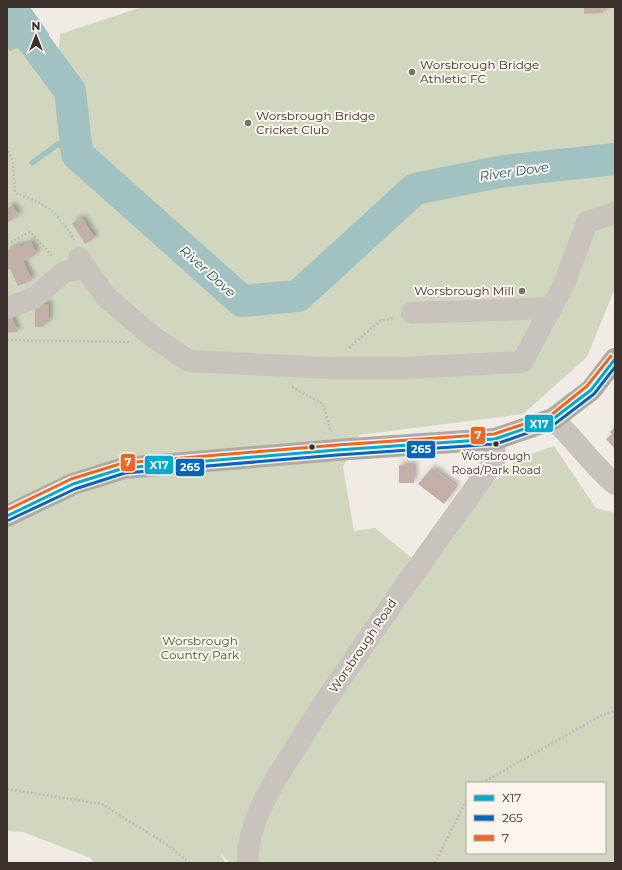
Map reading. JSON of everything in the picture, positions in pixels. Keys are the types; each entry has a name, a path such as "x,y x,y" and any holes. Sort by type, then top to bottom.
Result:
{"highway":[{"path":"7,516 73,484 124,468 337,450 495,439 553,419 591,390 614,364"}],"street":[{"path":"7,308 34,298 76,266 106,297 153,337 189,361 331,368 404,368 522,362 563,287 587,222 615,213"},
{"path":"412,313 551,308"},
{"path":"553,419 569,434 602,473 615,484"},
{"name":"Worsbrough Road","path":"248,863 247,852 252,832 271,787 308,728 393,602 494,462 495,439"}],"path":[{"path":"7,147 13,164 15,193 29,198 48,208 64,224 76,245 76,266"},
{"path":"7,244 30,232 76,266"},
{"path":"331,368 349,349 380,321 412,313"},
{"path":"7,340 140,343 153,337"},
{"path":"289,385 323,404 337,450"},
{"path":"484,782 602,715 615,712"},
{"path":"7,789 102,804 172,848 190,863"},
{"path":"435,863 466,801"}],"green space":[{"name":"Worsbrough Country Park","path":"7,7 30,7 49,34 58,58 60,34 142,7 615,7 615,288 587,357 523,414 359,435 343,467 354,531 375,528 412,558 519,458 554,446 596,508 615,513 615,863 230,863 221,854 225,863 93,863 91,858 23,832 7,831"}],"water":[{"path":"7,7 30,7 49,34 10,51 7,48"}],"building":[{"path":"584,7 602,7 603,13 584,14"},
{"path":"12,205 19,215 7,223 7,209"},
{"path":"82,218 95,238 85,244 72,223"},
{"path":"31,242 37,254 23,261 32,280 18,286 10,269 7,270 7,251 19,245 20,247"},
{"path":"35,304 49,304 49,322 44,323 44,327 35,327"},
{"path":"10,314 18,332 7,333 7,315"},
{"path":"615,427 615,449 606,439 612,434 610,432"},
{"path":"399,465 414,465 414,483 399,483"},
{"path":"432,468 457,487 444,504 418,484"}],"waterway":[{"name":"River Dove","path":"7,10 33,41 70,91 77,154 242,301 298,296 415,189 504,171 615,159"},
{"path":"32,163 58,144 77,154"}],"transit line":[{"name":"7","path":"7,510 71,479 123,463 337,445 494,434 551,415 587,386 611,356"},
{"name":"X17","path":"7,516 73,484 124,468 337,450 495,439 553,419 591,390 615,359"},
{"name":"265","path":"9,520 75,489 125,473 337,455 496,444 556,423 594,394 615,367"}],"place":[{"name":"Worsbrough Bridge Athletic FC","path":"412,72"},
{"name":"Worsbrough Bridge Cricket Club","path":"248,123"},
{"name":"Worsbrough Mill","path":"522,291"},
{"name":"Worsbrough Road/Park Road","path":"496,444"}]}
